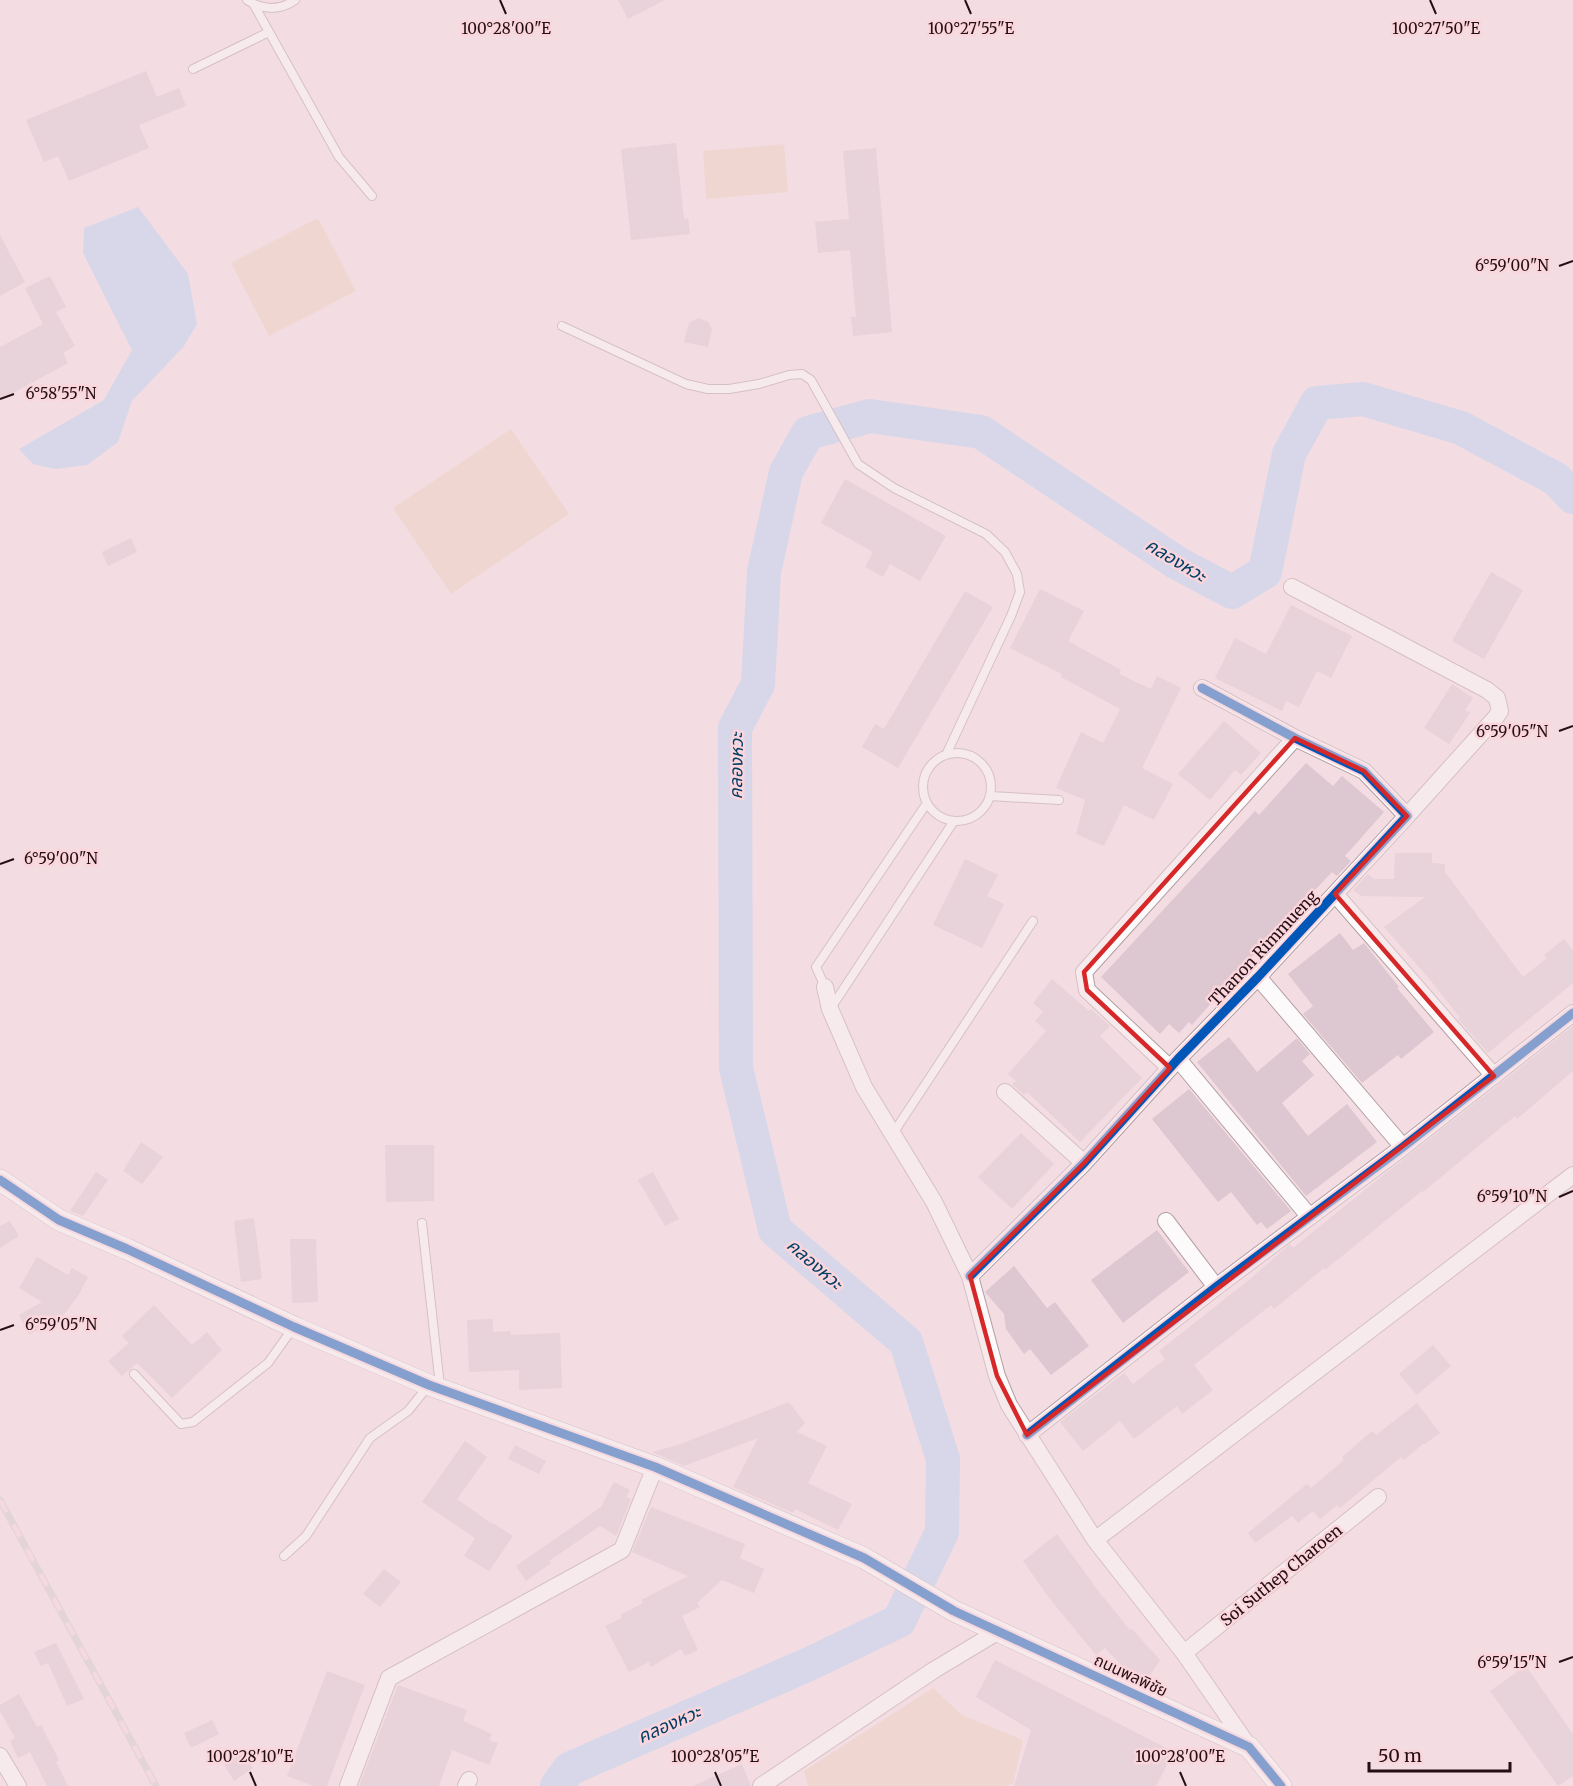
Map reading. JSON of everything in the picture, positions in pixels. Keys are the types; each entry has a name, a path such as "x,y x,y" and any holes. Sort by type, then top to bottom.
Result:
{"street":[{"name":"Thanon Rimmueng","path":"970,1276 1084,1163 1407,816 1500,711 1497,698 1487,690 1292,587"},
{"path":"1202,688 1295,738 1364,771 1407,816"},
{"path":"1295,738 1084,972 1087,990 1174,1064 1310,1216"},
{"path":"1335,894 1494,1076"},
{"path":"1258,977 1403,1147"},
{"path":"825,987 830,1009 864,1088 934,1202 970,1276 997,1376 1009,1405 1095,1540 1184,1653 1249,1747"},
{"path":"1027,1435 1216,1287 1403,1147 1573,1013"},
{"path":"1005,1092 1084,1163"},
{"path":"1095,1540 1573,1175"},
{"name":"ถนนพลพิชัย","path":"0,1180 59,1220 294,1327 435,1387 655,1467 864,1558 954,1611 1249,1747 1281,1786"},
{"path":"1166,1221 1216,1287"},
{"path":"348,1786 389,1678 622,1550 655,1467"},
{"name":"Soi Suthep Charoen","path":"1184,1653 1378,1497"},
{"path":"761,1786 934,1670 999,1631"},
{"path":"0,1756 18,1786"}],"lane":[{"path":"250,2 267,8 280,8 295,0"},
{"path":"250,2 339,157 372,196"},
{"path":"193,69 269,32"},
{"path":"562,326 686,384 708,389 729,389 802,374 811,380 826,404 858,464 894,488 986,534 1005,552 1017,574 1020,592 946,755"},
{"path":"966,754 984,766 989,775 990,796 985,806 977,815 966,820 954,821 933,812 923,792 928,769 946,755 966,754"},
{"path":"990,796 1059,800"},
{"path":"825,987 816,968 927,802"},
{"path":"830,1009 954,821"},
{"path":"892,1135 1033,921"},
{"path":"284,1556 306,1536 369,1438 408,1411 435,1387 422,1222"},
{"path":"134,1374 182,1424 193,1422 268,1363 294,1327"}],"highlighted area":[{"path":"1295,738 1364,771 1407,816 1335,894 1494,1076 1027,1435 997,1376 970,1276 1084,1163 1170,1068 1087,990 1084,972"}],"shaded area":[{"path":"784,144 788,192 706,199 703,151"},
{"path":"318,218 356,291 269,336 231,263"},
{"path":"511,429 569,514 451,594 393,508"},
{"path":"933,1688 962,1715 1023,1740 1013,1784 1005,1786 808,1786 804,1771"}],"water":[{"path":"138,207 188,274 197,324 184,346 132,401 118,442 87,465 55,469 33,464 19,449 104,400 132,350 83,253 84,228"}],"building":[{"path":"618,0 665,0 628,19"},
{"path":"146,71 157,97 179,88 186,106 139,125 149,148 69,181 58,156 44,162 26,120"},
{"path":"676,143 684,219 688,218 690,234 631,240 621,149"},
{"path":"876,148 892,332 853,336 851,317 856,317 850,250 818,253 815,222 849,219 843,151"},
{"path":"0,235 25,282 0,296"},
{"path":"50,276 66,307 56,312 75,346 63,353 68,363 0,400 0,347 43,324 25,288"},
{"path":"698,318 708,322 712,329 708,347 684,342 689,323"},
{"path":"845,479 946,536 920,581 890,564 883,577 865,567 873,552 821,523"},
{"path":"131,538 137,552 108,566 102,552"},
{"path":"1491,572 1523,590 1484,659 1452,641"},
{"path":"1040,589 1084,611 1068,641 1121,670 1119,674 1151,689 1157,676 1181,688 1142,768 1173,784 1154,820 1124,805 1104,846 1076,834 1085,800 1056,788 1081,732 1103,743 1120,709 1061,677 1062,674 1010,648"},
{"path":"965,591 993,607 898,768 862,747 875,724 884,729"},
{"path":"1291,605 1352,636 1331,678 1317,671 1299,707 1286,701 1282,711 1215,678 1235,638 1266,654"},
{"path":"1452,684 1473,698 1465,710 1470,713 1449,744 1424,728"},
{"path":"1224,721 1261,753 1241,775 1235,770 1210,800 1178,774"},
{"path":"1306,763 1333,786 1342,776 1384,812 1345,856 1351,861 1337,876 1332,872 1257,951 1192,1025 1189,1022 1179,1033 1169,1024 1160,1034 1101,977 1255,811 1259,815"},
{"path":"1395,853 1432,853 1432,863 1445,864 1445,872 1523,977 1547,958 1544,955 1564,939 1573,950 1573,983 1488,1053 1458,1019 1460,1018 1432,982 1384,927 1425,897 1361,896 1353,890 1368,874 1374,879 1394,879"},
{"path":"965,859 998,875 987,896 1004,904 982,948 933,925"},
{"path":"1340,933 1353,950 1364,943 1399,987 1397,988 1434,1032 1401,1059 1398,1055 1362,1083 1303,1014 1313,1006 1288,974"},
{"path":"1052,979 1110,1026 1100,1036 1142,1078 1080,1142 1027,1092 1024,1095 1012,1084 1016,1081 1008,1074 1046,1031 1035,1021 1043,1012 1033,1003"},
{"path":"1573,1026 1573,1071 1517,1119 1515,1116 1325,1270 1324,1268 1274,1309 1271,1305 1194,1365 1213,1390 1182,1414 1177,1406 1134,1439 1120,1421 1083,1451 1060,1422 1124,1373 1133,1384 1165,1359 1159,1351 1250,1279 1290,1244 1293,1248"},
{"path":"1229,1037 1257,1072 1297,1038 1310,1054 1302,1061 1314,1075 1282,1103 1308,1136 1347,1104 1377,1142 1306,1196 1197,1062"},
{"path":"1189,1089 1291,1211 1267,1229 1261,1222 1257,1225 1231,1192 1218,1202 1152,1119"},
{"path":"1021,1133 1054,1164 1012,1209 978,1177"},
{"path":"141,1142 163,1157 142,1184 123,1171"},
{"path":"385,1145 434,1145 434,1201 386,1202"},
{"path":"96,1172 108,1180 83,1216 70,1211"},
{"path":"653,1172 679,1219 665,1226 638,1180"},
{"path":"254,1218 262,1279 241,1282 234,1221"},
{"path":"10,1221 19,1236 0,1248 0,1226"},
{"path":"1157,1230 1189,1272 1123,1323 1091,1280"},
{"path":"290,1239 316,1239 318,1302 292,1303"},
{"path":"37,1257 68,1275 72,1268 88,1277 78,1296 58,1322 55,1320 29,1335 19,1315 42,1302 19,1288"},
{"path":"1014,1266 1047,1308 1055,1302 1089,1346 1051,1375 1030,1349 1024,1354 1006,1329 1004,1314 985,1292"},
{"path":"154,1305 192,1345 207,1332 222,1350 172,1398 137,1363 122,1376 108,1361 129,1343 122,1336"},
{"path":"493,1319 493,1332 511,1331 511,1335 560,1333 562,1388 519,1390 519,1370 469,1372 467,1320"},
{"path":"1433,1345 1451,1366 1417,1395 1399,1374"},
{"path":"789,1402 805,1423 797,1432 827,1446 808,1483 852,1504 838,1530 795,1509 793,1513 733,1487 758,1438 684,1466 652,1452 678,1445"},
{"path":"1417,1403 1440,1433 1404,1460 1401,1457 1340,1508 1337,1505 1320,1519 1313,1511 1298,1523 1292,1516 1255,1543 1248,1533 1307,1484 1311,1488 1344,1460 1342,1457 1372,1431 1376,1435"},
{"path":"465,1441 487,1457 457,1499 513,1536 489,1571 464,1556 475,1538 422,1502"},
{"path":"515,1445 546,1461 539,1474 508,1459"},
{"path":"614,1482 630,1490 626,1497 631,1499 616,1536 600,1526 549,1561 551,1563 526,1581 516,1566 601,1507"},
{"path":"651,1507 745,1544 740,1558 764,1569 754,1593 722,1580 697,1603 700,1607 682,1616 698,1650 685,1656 681,1649 651,1667 649,1662 629,1672 605,1626 622,1618 620,1615 643,1603 641,1600 688,1576 632,1552"},
{"path":"1057,1534 1130,1630 1132,1629 1160,1660 1144,1685 1125,1676 1128,1673 1105,1648 1096,1655 1050,1599 1023,1561"},
{"path":"384,1569 401,1582 380,1607 363,1594"},
{"path":"56,1643 84,1699 67,1706 48,1663 41,1666 34,1652"},
{"path":"995,1660 1174,1752 1156,1786 1014,1786 1031,1730 976,1697"},
{"path":"1526,1666 1573,1734 1573,1776 1558,1786 1490,1691"},
{"path":"327,1671 365,1685 327,1786 314,1786 287,1776"},
{"path":"398,1685 467,1710 463,1721 492,1734 489,1740 498,1743 489,1765 452,1750 439,1786 359,1786"},
{"path":"19,1694 37,1727 41,1725 59,1760 56,1762 68,1786 47,1786 30,1752 18,1758 10,1741 15,1738 0,1711 0,1705"},
{"path":"212,1720 219,1734 191,1748 184,1733"},
{"path":"242,1751 253,1768 234,1781 223,1763"},
{"path":"742,1764 751,1786 693,1786"}],"waterway":[{"name":"คลองหวะ","path":"557,1786 569,1769 807,1665 899,1621 942,1532 943,1459 906,1342 775,1230 736,1068 735,728 758,684 764,572 786,472 808,433 870,416 981,432 1177,563 1232,592 1265,572 1289,454 1317,403 1363,399 1461,428 1556,479 1573,497"}],"railway":[{"path":"0,1500 156,1786"}],"cycle path":[{"path":"970,1276 1084,1163 1178,1059 1258,977 1407,816 1364,771 1295,738 1202,688"},
{"path":"1027,1435 1216,1287 1403,1147 1573,1013"},
{"path":"0,1180 59,1220 294,1327 429,1385 655,1467 864,1558 954,1611 1249,1747 1281,1786"}]}
